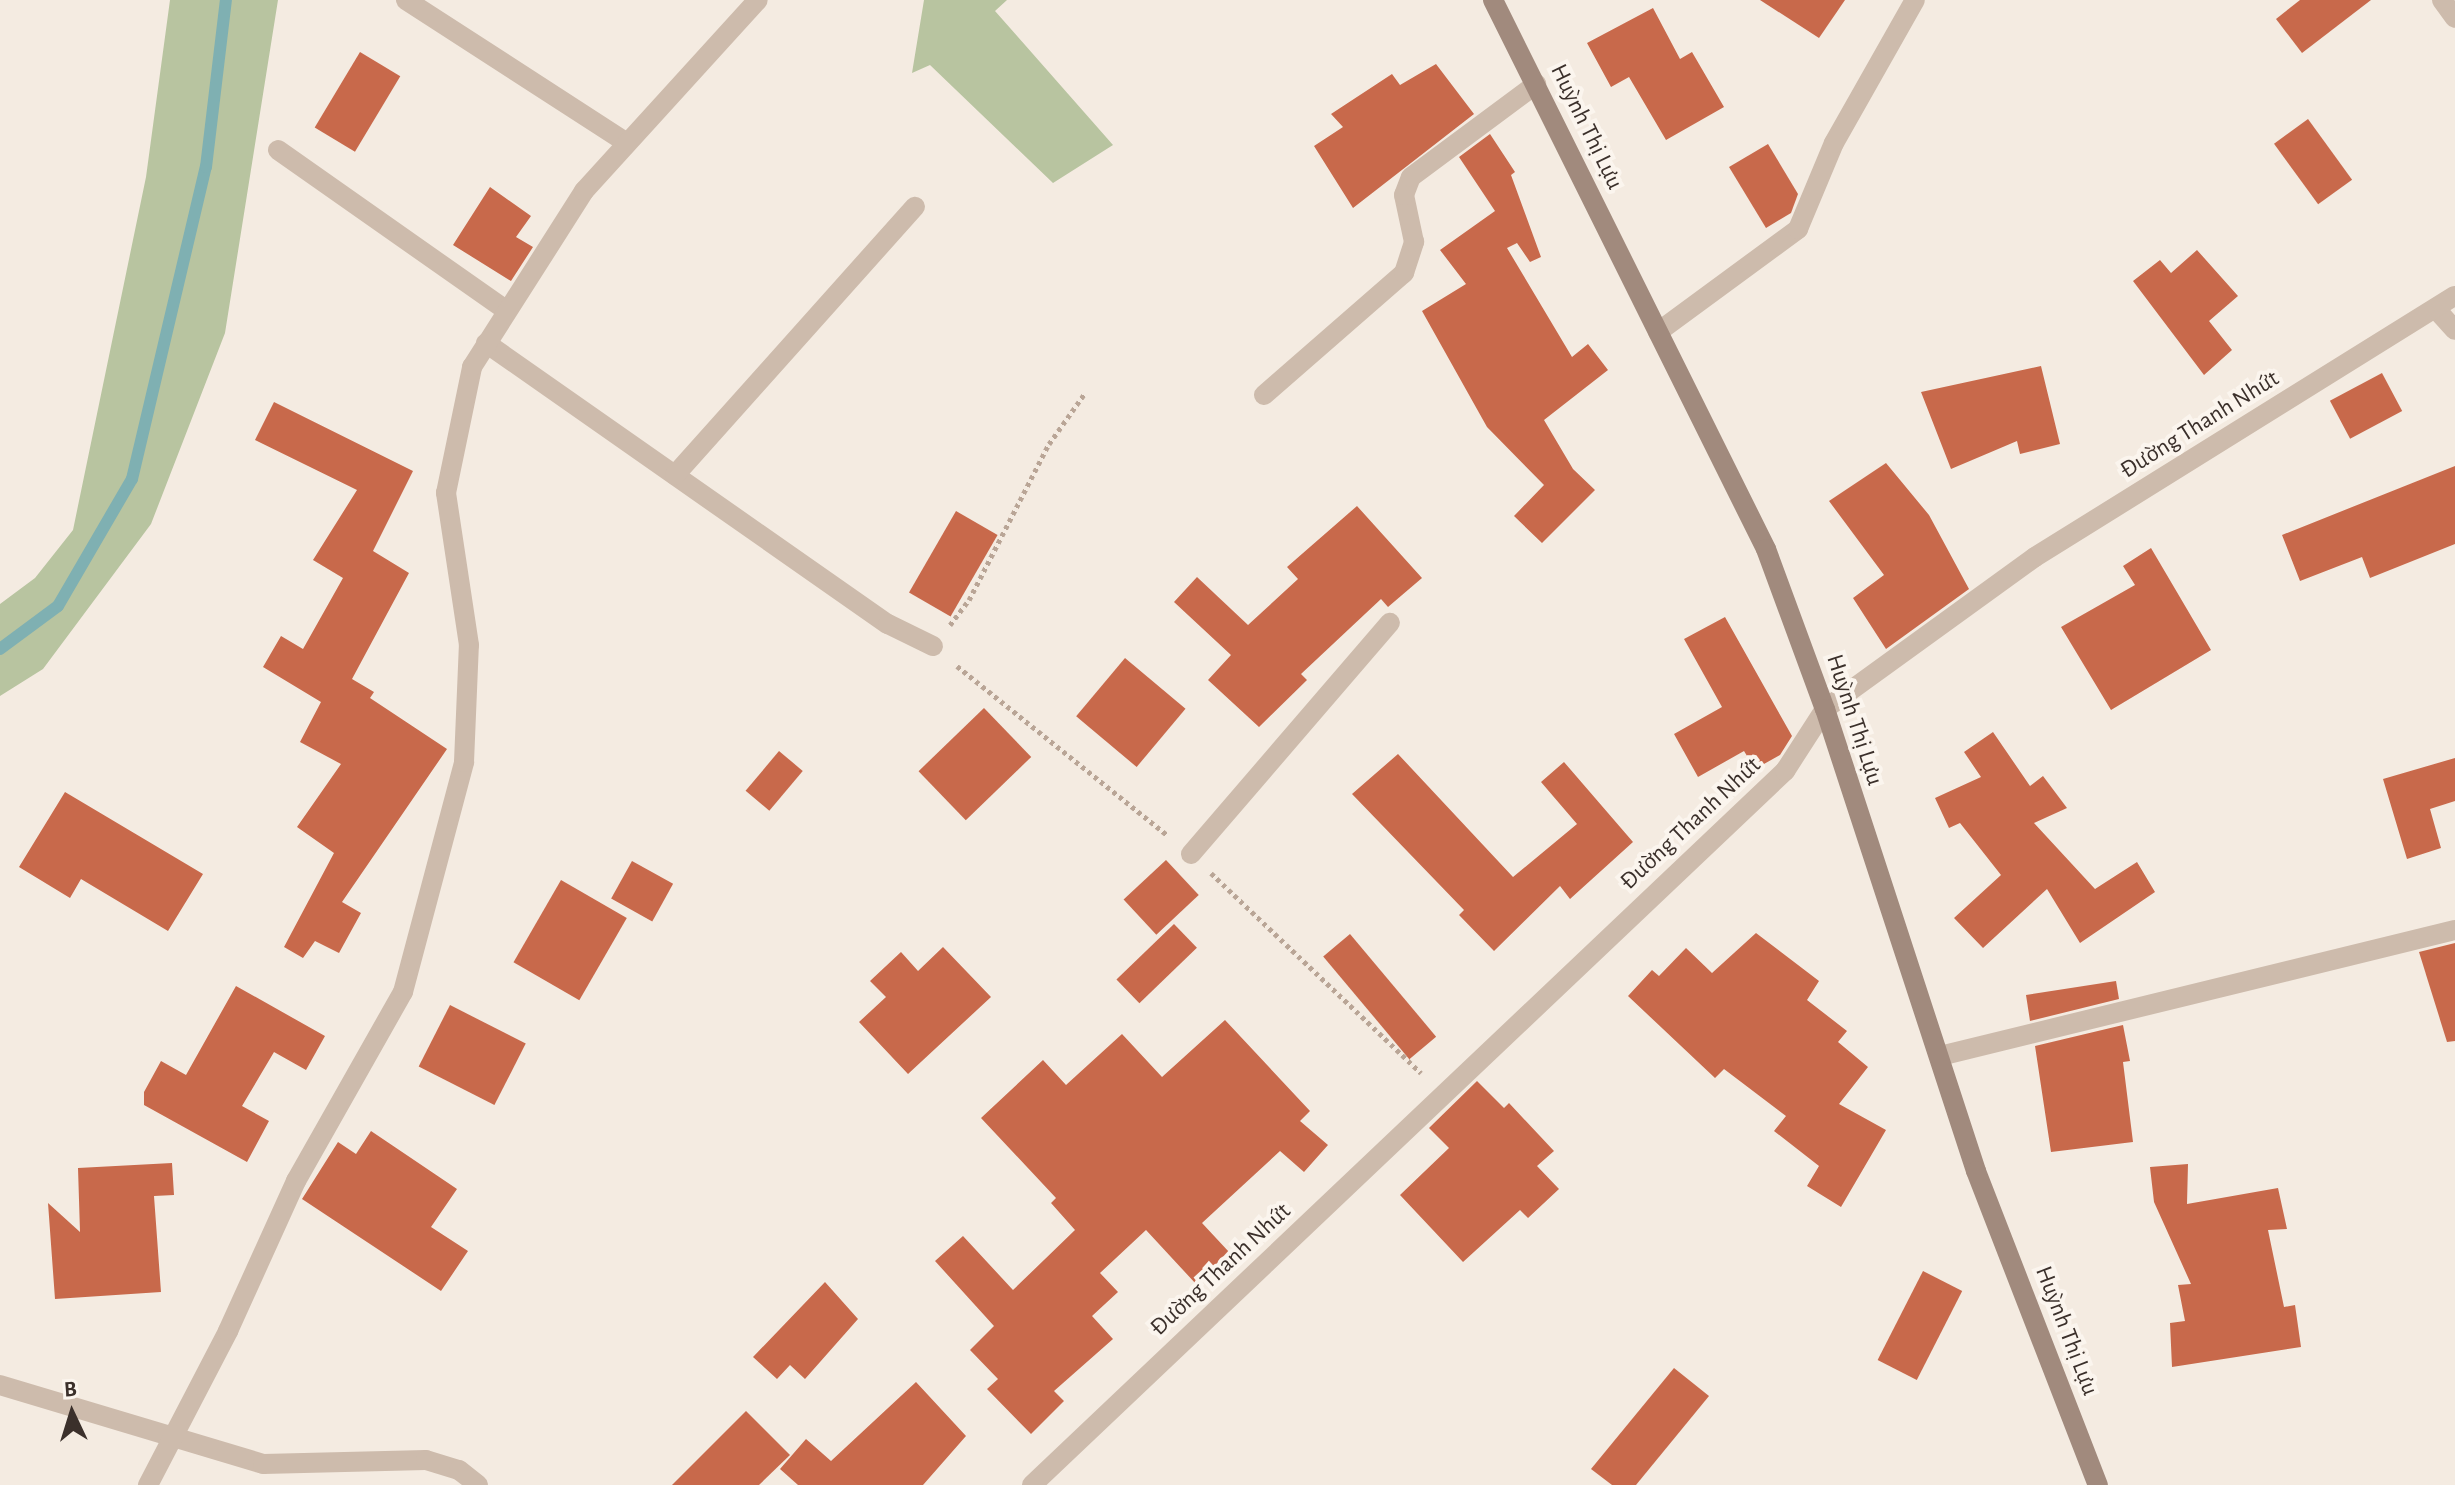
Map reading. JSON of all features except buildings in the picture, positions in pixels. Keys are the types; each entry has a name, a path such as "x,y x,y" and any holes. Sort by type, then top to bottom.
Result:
{"street":[{"path":"406,0 627,143"},
{"path":"148,1485 168,1439 228,1331 296,1181 403,992 464,762 469,645 446,493 472,367 584,191 758,0"},
{"name":"Huỳnh Thị Lựu","path":"1493,0 1766,549 1825,709 1976,1171 2098,1485"},
{"path":"1658,332 1798,229 1834,143 1915,0"},
{"path":"2442,0 2455,18"},
{"path":"1264,395 1404,273 1414,242 1404,195 1411,177 1536,84"},
{"path":"278,150 506,310"},
{"path":"675,475 915,207"},
{"name":"Đường Thanh Nhứt","path":"1032,1485 1785,771 1825,709 2035,557 2455,296"},
{"path":"2436,309 2455,330"},
{"path":"486,343 888,624 933,646"},
{"path":"1191,854 1390,623"},
{"path":"1940,1056 2455,930"},
{"path":"0,1385 168,1439 263,1464 426,1460 459,1470 478,1485"}],"path":[{"path":"1085,393 1049,444 969,600 933,646 1191,854 1442,1093"}],"green space":[{"path":"170,0 278,0 225,333 151,524 43,669 0,696 0,604 35,578 73,530 146,177"},
{"path":"924,0 1007,0 995,11 1113,145 1053,183 930,65 912,73"}],"waterway":[{"path":"0,649 58,606 132,479 206,167 226,0"}]}
